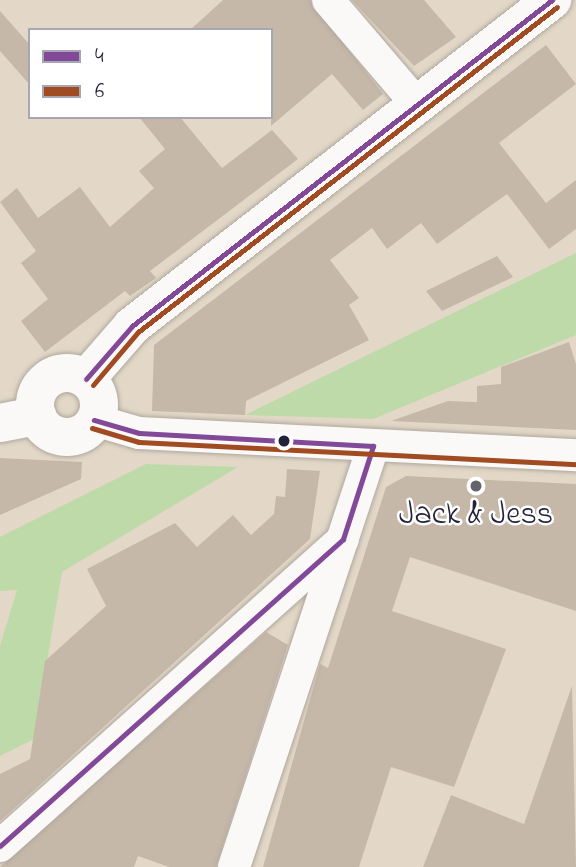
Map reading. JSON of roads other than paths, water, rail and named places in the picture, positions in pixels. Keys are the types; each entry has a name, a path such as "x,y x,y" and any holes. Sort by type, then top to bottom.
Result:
{"main road":[{"path":"86,379 132,326 415,102 552,0"},
{"path":"0,423 37,416 66,436 94,420 97,398 86,379 65,373 48,379 37,393 37,416"}],"street":[{"path":"328,0 415,102"},
{"path":"94,420 139,433 576,455"},
{"path":"234,867 373,446"},
{"path":"0,846 343,539"}],"place":[{"name":"Jack & Jess","path":"476,486"}]}
